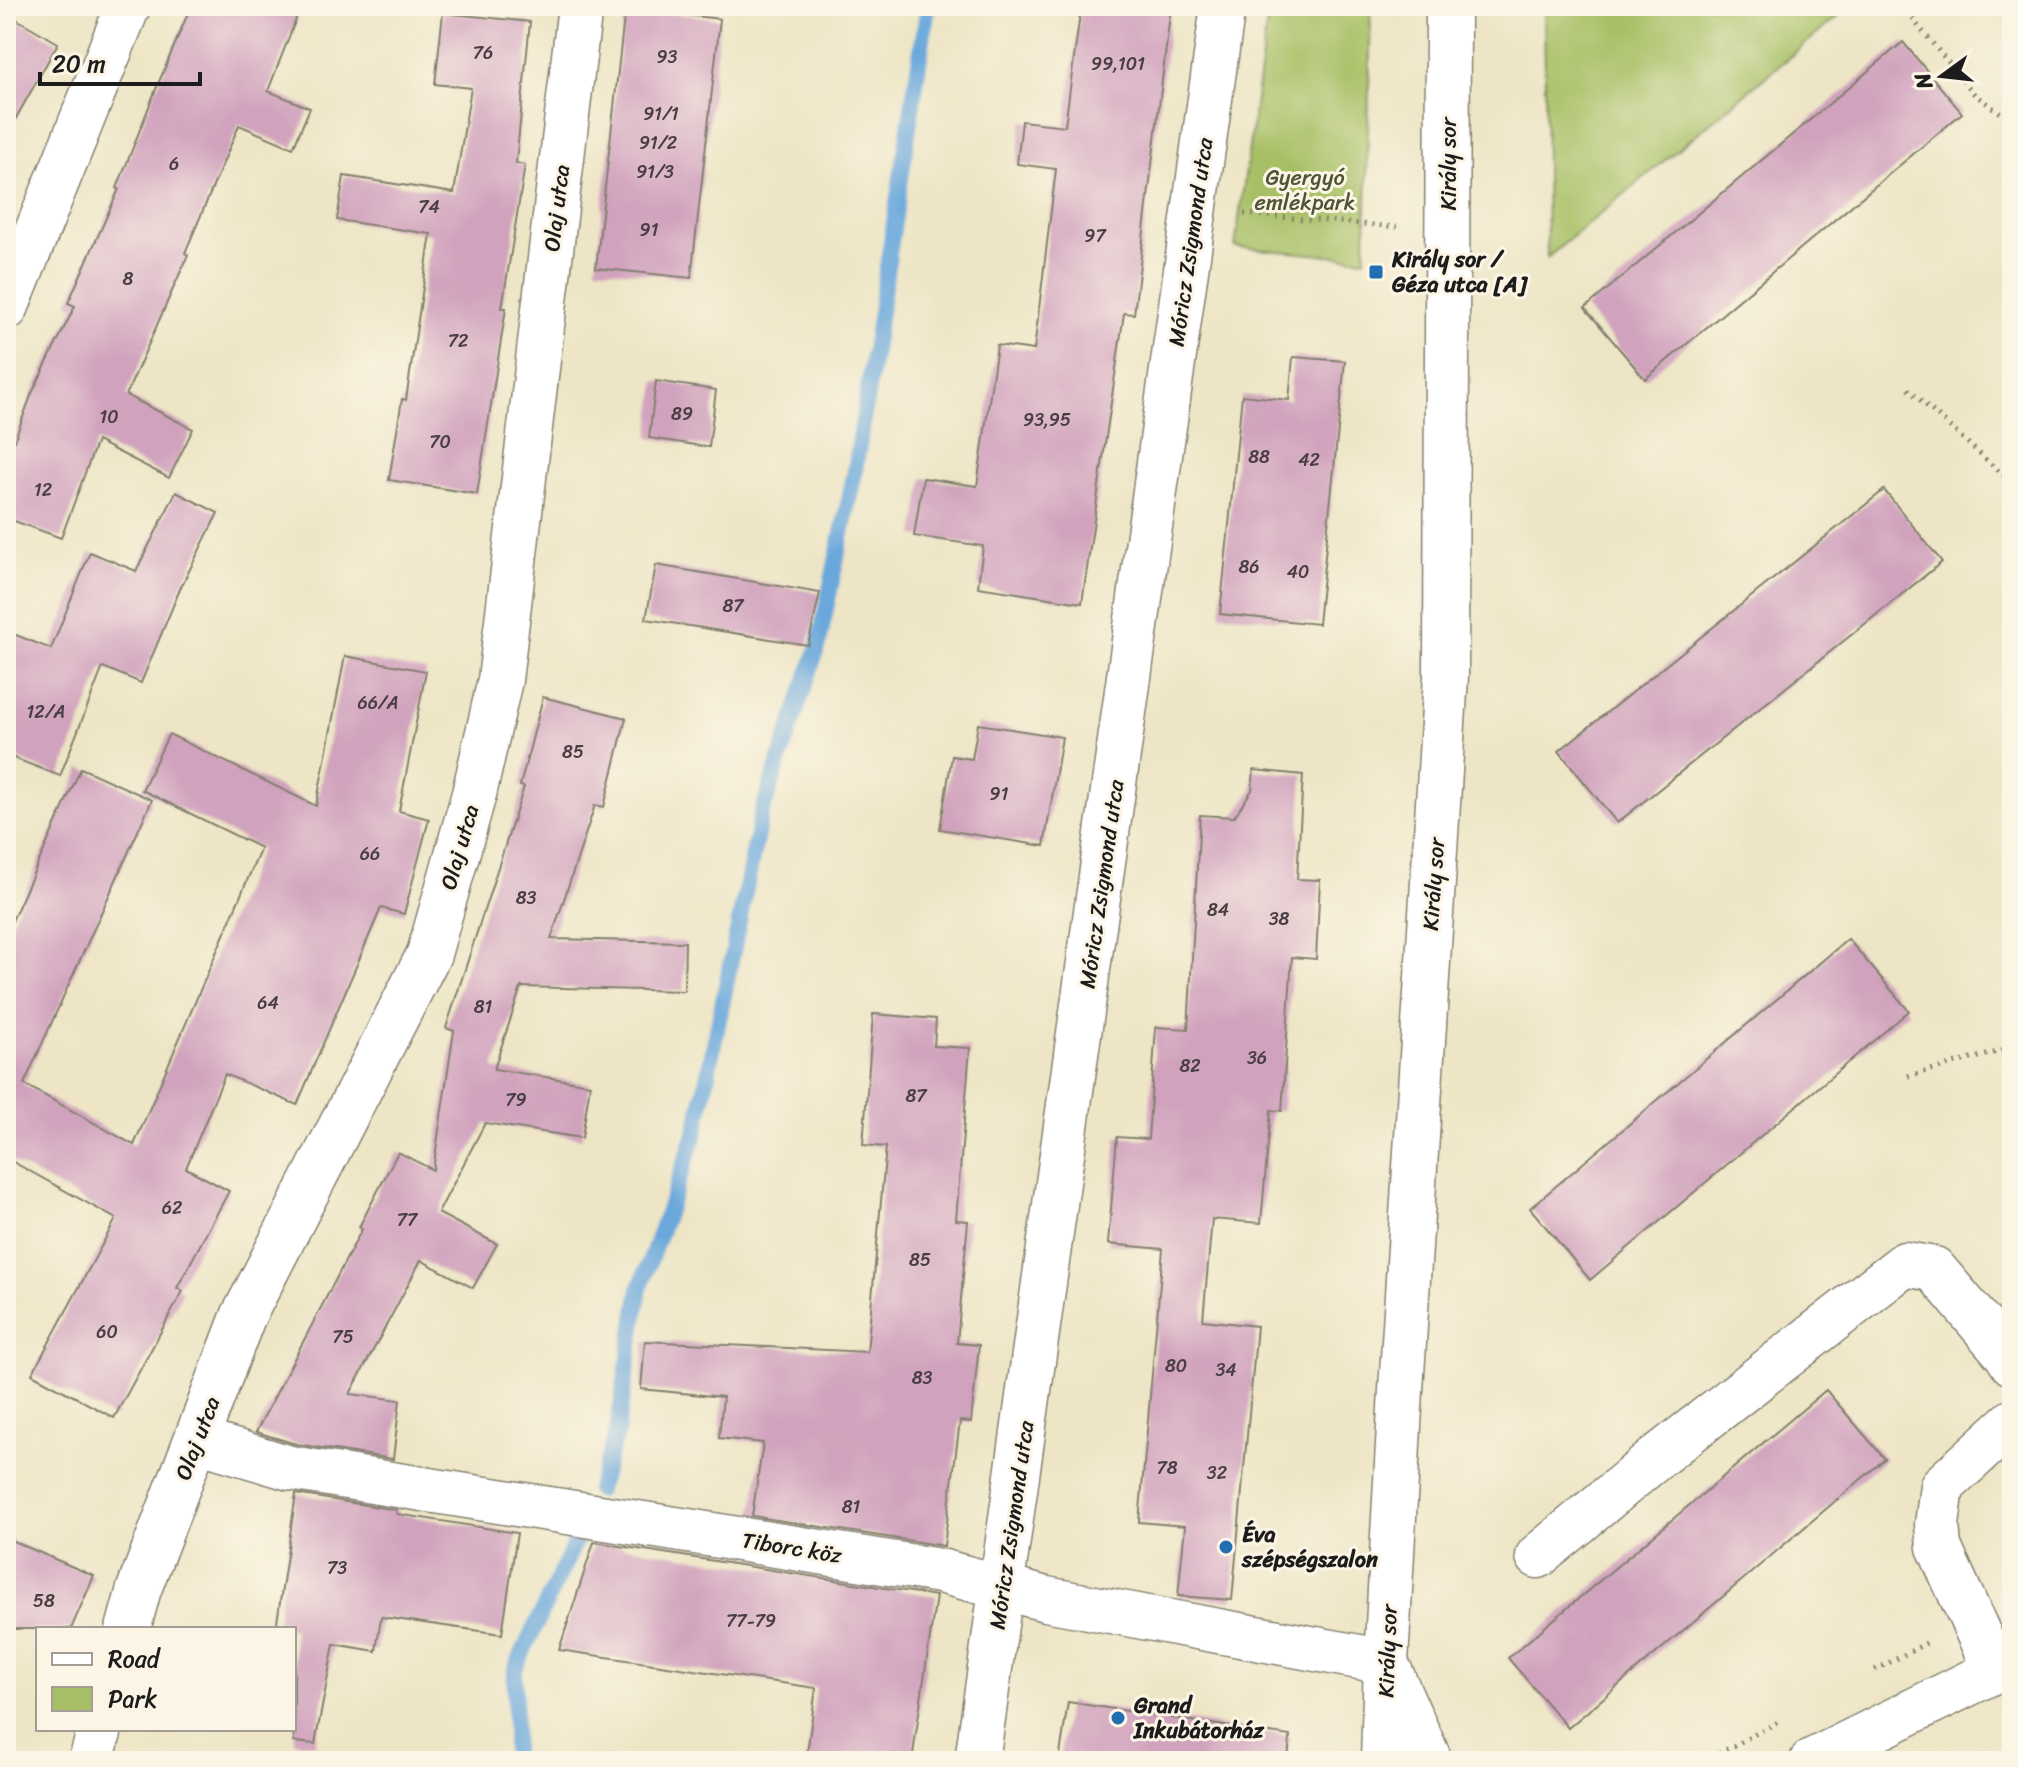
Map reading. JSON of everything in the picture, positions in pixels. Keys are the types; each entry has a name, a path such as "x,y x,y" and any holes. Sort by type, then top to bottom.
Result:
{"street":[{"path":"6,308 128,6"},
{"name":"Olaj utca","path":"129,1627 139,1589 243,1317 429,954 474,794 500,680 580,6"},
{"name":"Móricz Zsigmond utca","path":"977,1761 1223,6"},
{"name":"Király sor","path":"1383,1761 1402,1375 1446,676 1448,6"},
{"path":"1538,1556 1660,1455 1905,1264 1934,1269 2012,1363"},
{"path":"1812,1761 2004,1666 1939,1547 1937,1525 1942,1486 2012,1422"},
{"name":"Tiborc köz","path":"197,1440 290,1468 925,1568 1046,1599 1386,1662"},
{"path":"1386,1662 1430,1761"},
{"path":"91,1761 99,1731"}],"path":[{"path":"1902,6 1975,95 2012,121"},
{"path":"1195,210 1448,232"},
{"path":"1908,389 2012,483"},
{"path":"1908,1076 2012,1048"}],"green space":[{"name":"Gyergyó emlékpark","path":"1269,6 1371,6 1365,259 1235,247"},
{"path":"1544,6 1851,6 1547,258"}],"building":[{"path":"191,6 301,6 268,91 310,108 293,148 239,125 185,253 188,255 126,395 193,429 169,478 97,441 61,538 6,518 6,463 32,393 75,306 68,303 119,189"},
{"path":"1081,6 1171,6 1134,314 1124,313 1082,603 978,587 983,546 914,536 923,478 977,486 997,345 1034,350 1056,169 1017,164 1022,121 1065,126"},
{"path":"625,8 720,19 691,278 596,268"},
{"path":"6,13 58,43 6,136"},
{"path":"443,13 530,22 516,163 525,165 477,494 389,480 402,399 406,400 431,234 337,220 344,176 454,193 471,88 435,84"},
{"path":"1903,42 1962,113 1645,379 1585,308"},
{"path":"1293,357 1345,361 1318,624 1220,614 1242,395 1289,400"},
{"path":"656,381 716,390 709,447 649,438"},
{"path":"1884,490 1942,562 1617,823 1559,751"},
{"path":"176,492 218,513 180,589 141,683 103,667 60,776 6,755 6,631 51,649 90,552 136,571"},
{"path":"656,565 820,593 808,645 646,619"},
{"path":"345,656 426,671 399,811 429,819 404,914 381,908 297,1105 225,1074 186,1168 229,1191 177,1288 183,1291 114,1418 32,1374 116,1219 6,1158 6,934 81,768 152,800 24,1084 134,1145 261,848 142,790 169,734 316,806"},
{"path":"543,697 626,718 604,807 595,805 551,939 685,942 684,991 521,987 494,1069 590,1084 582,1138 485,1123 438,1213 497,1244 473,1288 421,1260 350,1394 400,1400 393,1459 296,1444 256,1432 362,1229 359,1227 398,1152 433,1170 454,1031 446,1028 524,787 520,786"},
{"path":"978,724 1062,737 1044,846 940,829 952,756 972,759"},
{"path":"1254,770 1303,775 1297,879 1320,880 1316,959 1292,957 1282,1111 1271,1110 1261,1223 1212,1219 1203,1320 1257,1326 1232,1600 1178,1596 1185,1526 1139,1522 1163,1249 1108,1244 1117,1137 1148,1139 1156,1027 1188,1029 1200,815 1234,817 1252,790"},
{"path":"1848,939 1909,1011 1590,1280 1530,1208"},
{"path":"873,1014 936,1019 934,1046 970,1048 956,1220 968,1221 957,1343 979,1345 971,1422 960,1421 944,1546 752,1516 763,1443 719,1438 723,1397 641,1389 645,1341 867,1352 886,1147 863,1145"},
{"path":"1826,1390 1885,1459 1568,1728 1508,1658"},
{"path":"296,1494 517,1533 502,1634 381,1617 376,1651 334,1644 315,1744 294,1742 296,1627 276,1627"},
{"path":"6,1538 94,1576 72,1627 6,1629"},
{"path":"594,1542 936,1596 912,1761 806,1761 816,1688 559,1650"},
{"name":"Grand Inkubátorház","path":"1068,1702 1290,1736 1288,1761 1059,1761"}],"waterway":[{"path":"598,1490 617,1432 640,1288 696,1132 761,815 818,647 855,471 928,6"},
{"path":"514,1761 515,1669 578,1536"}],"place":[{"name":"Király sor / Géza utca [A]","path":"1376,272"},
{"name":"Éva szépségszalon","path":"1226,1547"},
{"name":"Grand Inkubátorház","path":"1118,1718"}]}
